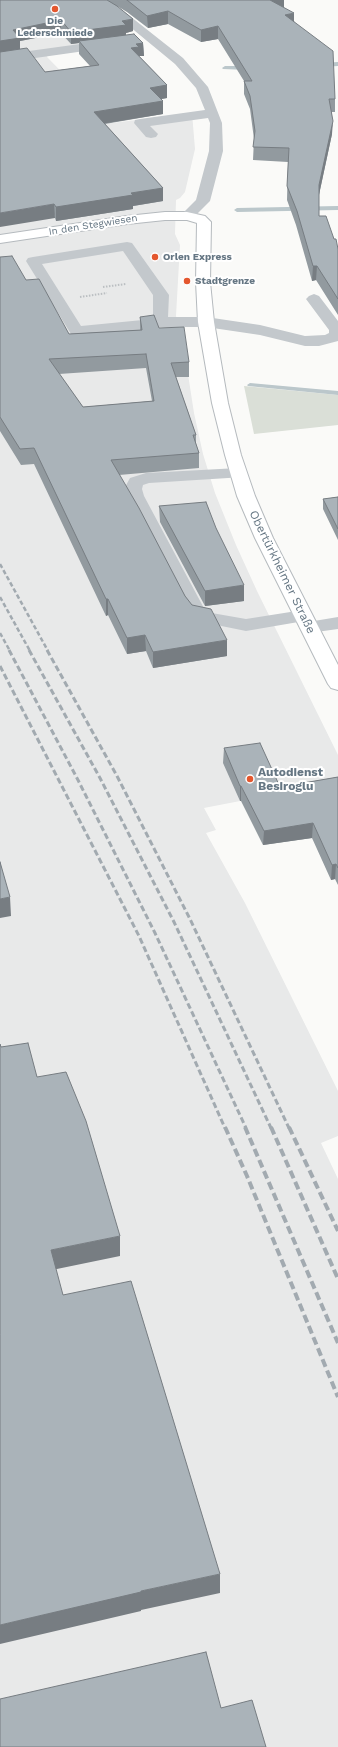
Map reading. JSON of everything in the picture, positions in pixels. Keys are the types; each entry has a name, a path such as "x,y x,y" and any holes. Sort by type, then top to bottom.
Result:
{"main road":[{"name":"In den Stegwiesen","path":"0,239 139,218 187,216"},
{"name":"Obertürkheimer Straße","path":"187,216 200,219 204,224 203,282 206,322 227,435 238,473 264,538 338,684"}],"street":[{"path":"96,0 122,15 179,61 202,87 216,123 217,141 212,173 203,200 187,216"},
{"path":"137,41 152,39"},
{"path":"0,60 122,43"},
{"path":"150,134 140,123 212,113"},
{"path":"161,322 160,295 127,246 27,262 76,331 128,327 161,322 206,322 264,330 301,340 319,341 330,339 336,335 337,330 314,299"},
{"path":"238,473 146,478 136,482 133,488 135,496 195,611 199,616 246,625 306,622 338,623"}],"shaded area":[{"path":"0,0 75,0 120,29 131,39 50,50 47,57 112,123 192,113 195,149 185,192 176,200 175,234 180,245 176,316 183,342 194,413 203,454 215,493 236,545 257,591 338,755 338,786 276,794 204,808 216,830 206,833 245,903 338,1091 338,1136 321,1143 338,1179 338,1747 0,1747"},
{"path":"244,386 338,395 338,425 254,434"}],"building":[{"path":"0,0 107,0 133,19 122,21 126,25 71,32 61,20 13,30 20,38 0,41"},
{"path":"127,0 270,0 294,13 285,15 333,51 335,99 329,99 333,121 319,185 319,216 326,216 334,239 336,239 338,249 338,299 317,266 313,266 297,211 287,186 289,148 253,147 255,131 250,96 244,81 252,81 218,26 201,30 168,11 147,16"},
{"path":"134,34 143,43 136,44 139,47 131,48 167,85 150,88 163,101 94,112 163,188 131,193 133,195 56,207 54,204 0,213 0,52 27,48 45,72 99,65 79,41"},
{"path":"12,256 26,280 39,279 69,334 142,330 140,317 154,315 159,328 184,327 189,362 171,363 196,435 193,435 199,453 111,460 139,508 185,596 192,605 211,609 227,640 153,652 145,635 127,638 108,599 106,599 34,448 20,449 0,417 0,257","holes":["146,354 154,401 83,407 49,359"]},
{"path":"338,497 338,529 323,499"},
{"path":"206,502 216,528 244,585 205,591 159,506"},
{"path":"260,743 280,787 338,777 338,868 336,864 332,865 313,823 264,831 240,786 224,748"},
{"path":"0,862 10,897 0,899"},
{"path":"28,1043 37,1077 66,1072 86,1121 120,1236 51,1250 63,1295 131,1281 220,1574 141,1591 0,1625 0,1044 1,1047"},
{"path":"206,1652 221,1708 252,1700 266,1747 0,1747 0,1699"}],"waterway":[{"path":"321,65 338,64"},
{"path":"225,68 247,68"},
{"path":"237,210 338,208"},
{"path":"250,385 338,393"}],"railway":[{"path":"0,564 48,651"},
{"path":"0,597 30,651"},
{"path":"0,633 10,651"},
{"path":"9,650 78,780 155,933 246,1128"},
{"path":"29,650 100,778 174,922 271,1128"},
{"path":"47,650 117,776 190,919 289,1128"},
{"path":"0,666 139,936 225,1128"},
{"path":"225,1127 247,1176 338,1397"},
{"path":"245,1127 338,1343"},
{"path":"271,1127 338,1279"},
{"path":"289,1127 338,1231"}],"place":[{"name":"Die Lederschmiede","path":"55,9"},
{"name":"Orlen Express","path":"155,257"},
{"name":"Stadtgrenze","path":"187,281"},
{"name":"Autodienst Besiroglu","path":"250,779"}]}
